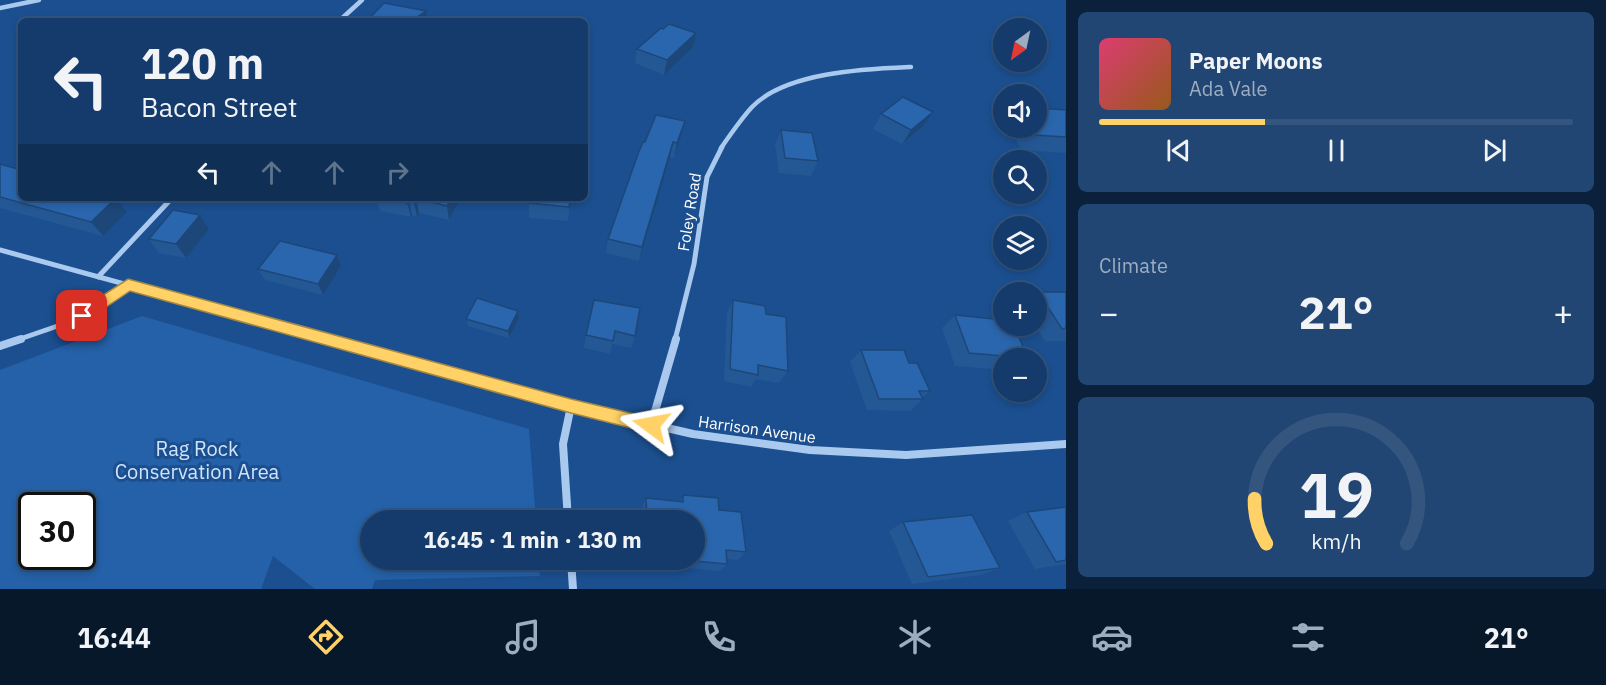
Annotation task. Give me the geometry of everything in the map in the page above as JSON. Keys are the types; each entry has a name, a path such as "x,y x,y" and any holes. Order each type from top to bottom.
{"street":[{"path":"0,8 39,0"},
{"path":"342,18 362,0"},
{"name":"Foley Road","path":"651,425 686,303 707,177 722,147 753,106 786,85 843,71 911,67"},
{"path":"98,277 169,201"},
{"name":"Harrison Avenue","path":"0,250 571,406 651,425 754,443 858,454 938,455 1066,444"},
{"path":"0,346 75,320 128,285"},
{"path":"567,510 563,444 571,406"},
{"path":"572,570 573,589"}],"green space":[{"name":"Rag Rock Conservation Area","path":"142,316 529,429 535,510 360,510 360,570 539,570 540,576 375,580 372,589 315,589 273,556 261,589 0,589 0,370"}],"building":[{"path":"384,3 426,11 416,18 370,18"},
{"path":"669,24 696,33 667,60 637,49 661,28"},
{"path":"903,97 933,112 911,130 881,114"},
{"path":"1047,109 1066,110 1066,137 1047,136"},
{"path":"656,115 685,121 677,143 673,142 642,247 608,239 638,154"},
{"path":"781,130 812,133 818,161 785,158"},
{"path":"0,164 18,169 18,201 113,201 91,222 0,197"},
{"path":"428,201 450,201 447,206"},
{"path":"529,201 570,201 569,207 529,203"},
{"path":"173,210 200,215 176,244 149,239"},
{"path":"280,241 337,255 318,284 258,269"},
{"path":"1047,292 1066,292 1066,328 1062,329 1047,306"},
{"path":"477,298 518,311 508,331 466,319"},
{"path":"594,300 640,308 635,336 615,331 613,341 586,335"},
{"path":"733,300 765,306 766,314 786,317 788,371 758,365 758,375 730,369"},
{"path":"955,315 993,319 993,336 1018,336 1024,348 993,348 993,355 969,353"},
{"path":"861,350 904,350 909,363 917,363 930,391 919,391 923,399 879,399"},
{"path":"683,495 718,498 719,510 741,512 746,552 726,550 727,564 705,562 705,510 647,510 646,498 683,502"},
{"path":"1066,507 1066,560 1056,562 1027,512"},
{"path":"972,515 1000,568 928,577 903,522"}],"route":[{"path":"82,316 128,285 571,406 651,425"}]}
